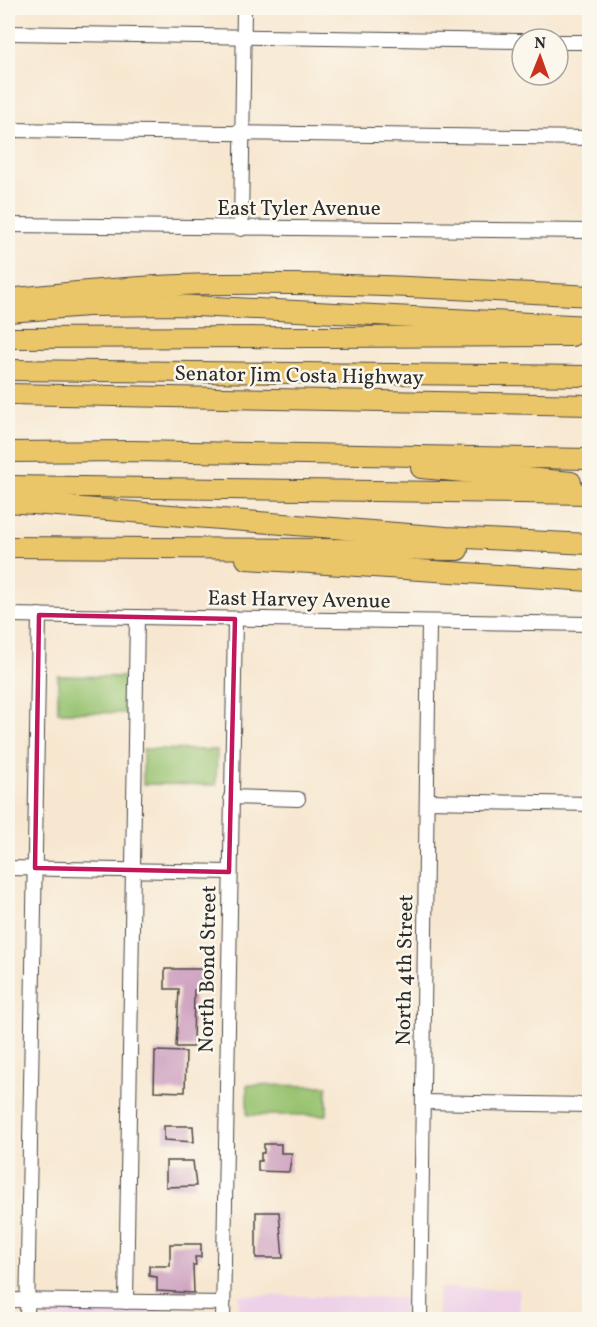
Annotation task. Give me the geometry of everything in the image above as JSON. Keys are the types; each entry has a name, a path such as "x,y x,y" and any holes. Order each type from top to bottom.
{"highway":[{"path":"8,299 116,289 226,284 361,284 590,296"},
{"path":"8,312 88,306 176,305 590,326"},
{"path":"8,338 590,336"},
{"path":"8,370 590,376"},
{"name":"Senator Jim Costa Highway","path":"8,394 590,405"},
{"path":"8,452 272,453 590,459"},
{"path":"272,453 590,484"},
{"path":"8,486 590,494"},
{"path":"8,502 436,536 590,543"},
{"path":"8,547 154,546 590,551"},
{"path":"64,548 590,581"}],"street":[{"path":"241,229 244,8"},
{"path":"8,33 510,41"},
{"path":"570,42 590,42"},
{"path":"8,130 590,138"},
{"name":"East Tyler Avenue","path":"8,225 590,231"},
{"name":"East Harvey Avenue","path":"8,615 590,624"},
{"path":"27,1320 39,615"},
{"path":"126,1302 137,617"},
{"name":"North Bond Street","path":"223,1320 235,619"},
{"name":"North 4th Street","path":"420,1320 429,621"},
{"path":"231,797 298,799"},
{"path":"427,801 590,804"},
{"path":"8,868 229,872"},
{"path":"423,1102 590,1105"},
{"path":"8,1300 223,1303"}],"highlighted area":[{"path":"39,615 235,619 229,872 35,868"}],"shaded area":[{"path":"439,1288 519,1289 519,1319 437,1319"},
{"path":"239,1295 405,1298 405,1319 238,1319"},
{"path":"48,1309 208,1311 208,1319 48,1319"}],"green space":[{"path":"58,676 132,677 132,713 58,712"},
{"path":"143,749 217,750 216,785 143,784"},
{"path":"247,1085 327,1086 327,1115 247,1115"}],"building":[{"path":"165,969 209,969 209,990 194,990 193,1047 176,1047 179,989 165,989"},
{"path":"155,1051 186,1052 185,1092 154,1091"},
{"path":"164,1126 193,1126 194,1142 164,1140"},
{"path":"264,1144 281,1144 281,1153 292,1153 289,1172 258,1171 258,1161 261,1161 261,1153 264,1153"},
{"path":"166,1161 193,1161 196,1186 166,1187"},
{"path":"256,1212 279,1212 283,1258 256,1258"},
{"path":"170,1244 201,1244 201,1257 195,1257 196,1265 193,1265 194,1293 157,1291 157,1277 149,1276 149,1266 170,1266"}]}
